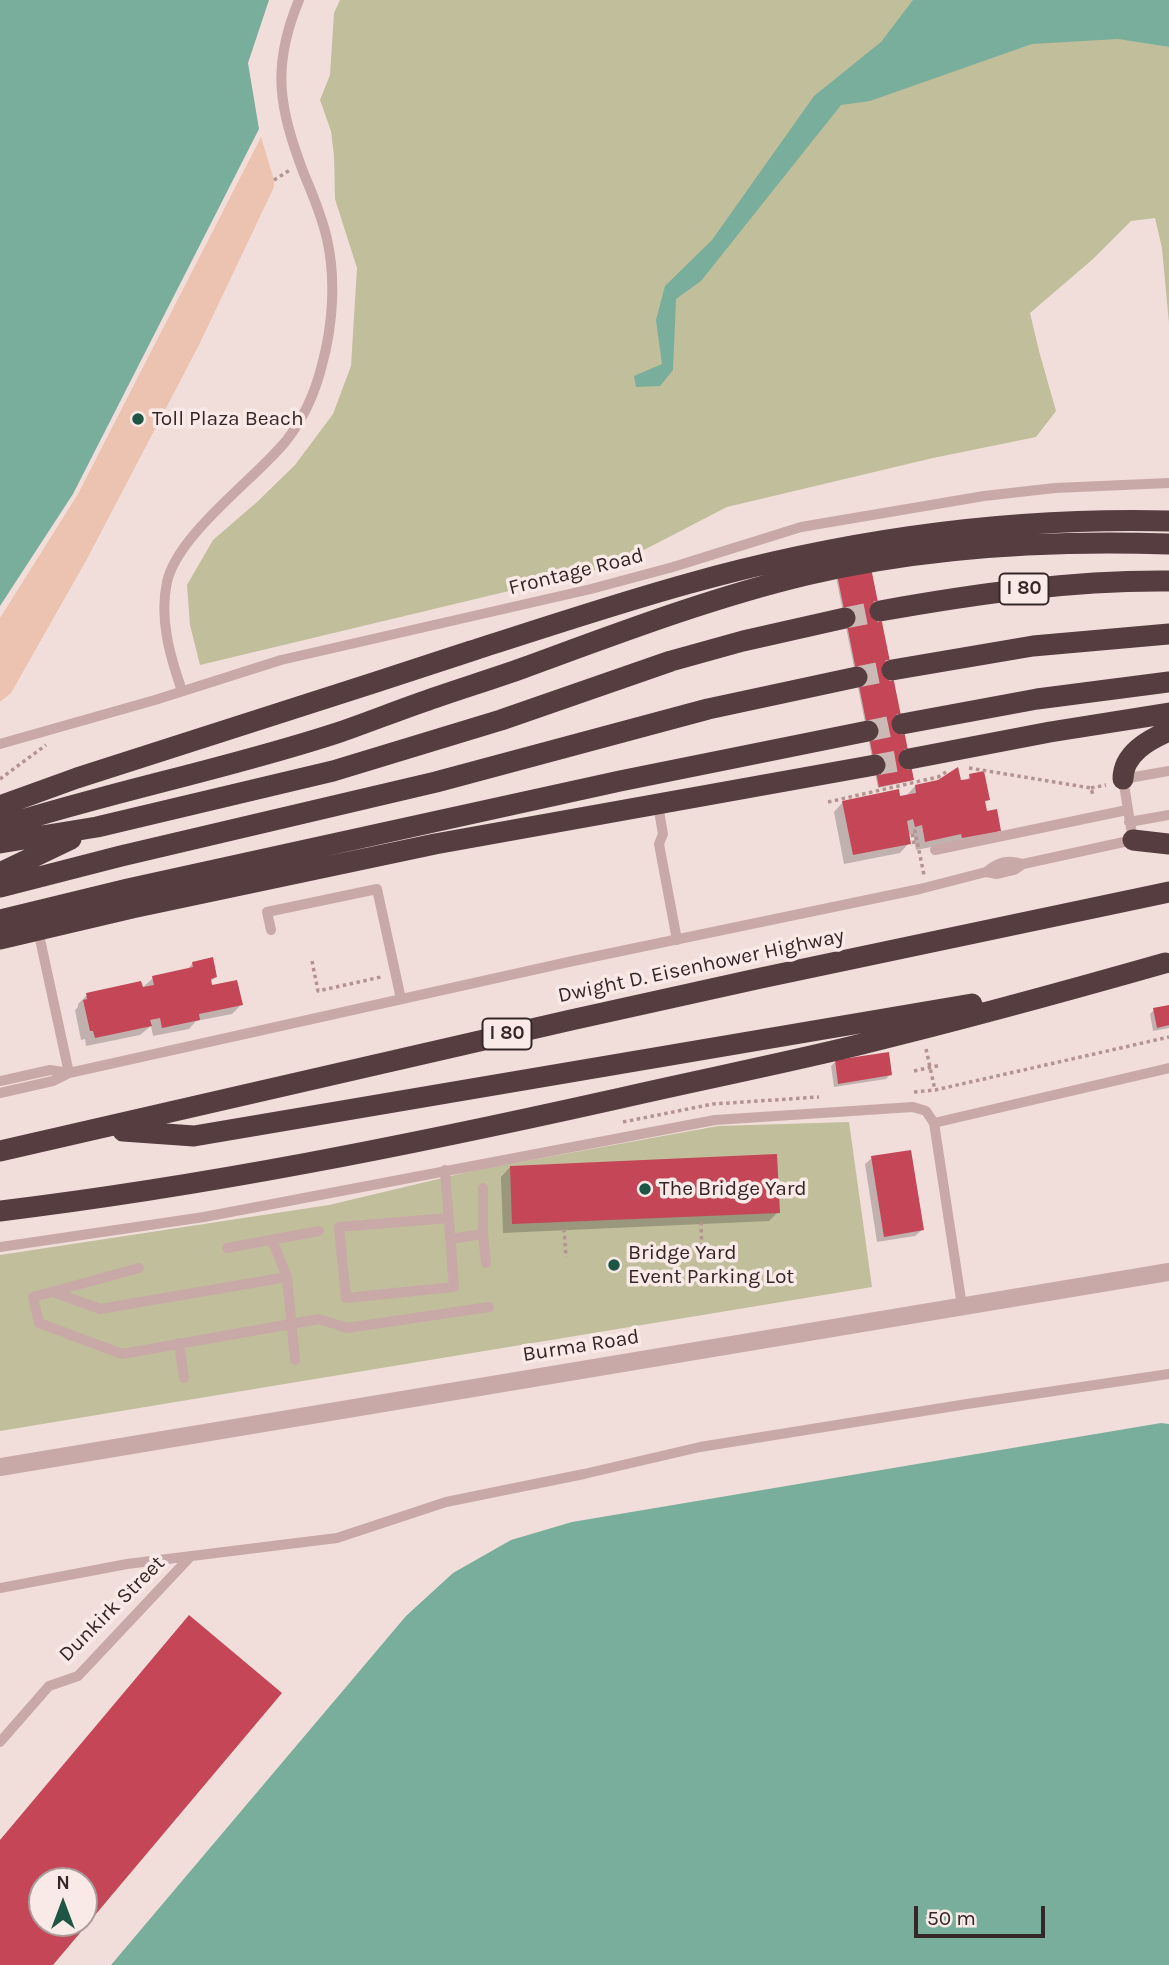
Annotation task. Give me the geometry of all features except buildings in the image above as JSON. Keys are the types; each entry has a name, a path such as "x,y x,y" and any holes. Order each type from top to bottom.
{"highway":[{"path":"0,806 77,778 616,604 726,573 848,547 964,529 1077,521 1169,521"},
{"path":"0,827 80,802 316,740 659,619 806,575 877,561 981,548 1073,543 1169,544"},
{"name":"I 80","path":"880,611 1011,591 1079,584 1169,581"},
{"path":"0,843 115,823 333,772 501,720 683,657 845,618"},
{"path":"892,670 1032,646 1169,634"},
{"path":"0,887 485,770 708,709 857,677"},
{"path":"902,724 1037,699 1169,682"},
{"path":"909,759 1169,713"},
{"path":"0,920 620,781 868,731"},
{"path":"1123,779 1125,765 1134,752 1169,731"},
{"path":"0,939 410,849 875,765"},
{"path":"0,873 73,838 115,823"},
{"path":"1131,831 1169,844"},
{"name":"Dwight D. Eisenhower Highway","path":"0,1151 544,1026 1169,892"},
{"path":"100,1129 194,1136 1000,999 1167,963"},
{"path":"0,1211 245,1175 432,1140 856,1046 1167,963"}],"street":[{"name":"Burma Road","path":"0,1466 1169,1272"}],"lane":[{"path":"182,691 165,623 166,590 171,571 199,530 292,433 316,388 327,344 332,285 329,246 321,216 292,139 280,88 284,47 299,0"},
{"name":"Frontage Road","path":"0,744 146,703 304,654 591,589 673,567 801,527 984,496 1055,488 1169,484"},
{"path":"1131,831 1123,779 1169,771"},
{"path":"658,805 663,834 659,844 677,940"},
{"path":"935,850 1127,810"},
{"path":"0,1093 53,1081 69,1073 401,999 920,889 986,872 998,874 1131,831 1169,815"},
{"path":"271,930 267,912 377,889 401,999"},
{"path":"38,930 69,1073"},
{"path":"934,1124 1169,1068"},
{"path":"0,1081 50,1070 69,1073"},
{"path":"0,1247 204,1217 715,1120 913,1107 926,1111 934,1124 962,1306"},
{"path":"445,1170 449,1218 454,1287 346,1298 339,1227 449,1218"},
{"path":"483,1188 486,1263"},
{"path":"227,1248 319,1231"},
{"path":"450,1239 483,1234"},
{"path":"272,1240 287,1277 295,1360"},
{"path":"139,1269 33,1297 39,1323 122,1354 319,1319 347,1328 489,1307"},
{"path":"53,1292 100,1309 287,1277"},
{"path":"179,1343 184,1378"},
{"path":"0,1588 127,1564 337,1538 446,1502 700,1447 1169,1374"},
{"name":"Dunkirk Street","path":"0,1742 49,1686 78,1676 190,1557"}],"path":[{"path":"0,779 48,744 60,727"},
{"path":"957,766 1091,788 1093,795"},
{"path":"828,803 938,777 948,771"},
{"path":"863,787 865,794"},
{"path":"914,844 912,832 915,831 924,874"},
{"path":"312,961 318,991 381,977"},
{"path":"926,1049 935,1090"},
{"path":"914,1070 941,1065"},
{"path":"701,1222 702,1250"},
{"path":"564,1229 566,1257"}],"shaded area":[{"path":"0,0 269,0 248,63 259,129 73,494 0,606"},
{"path":"340,0 1169,0 1014,21 1169,47 1169,323 1162,248 1155,218 1131,221 1093,259 1030,313 1056,411 1036,437 933,458 727,507 638,553 630,562 200,665 190,625 187,585 213,540 295,465 333,414 351,366 357,268 335,199 331,131 320,100 330,75 334,13"},
{"path":"913,0 1169,0 1169,47 1118,39 1032,44 870,101 841,105 701,281 676,299 673,370 660,386 636,387 634,376 662,364 656,320 665,286 712,240 814,96 881,42"},
{"path":"849,1122 872,1287 0,1431 0,1255 329,1205 476,1170 718,1126"},
{"path":"1161,1423 1169,1424 1169,1965 111,1965 406,1616 453,1573 511,1540 572,1522"}],"sand":[{"name":"Toll Plaza Beach","path":"261,137 274,187 200,343 87,559 11,693 0,702 0,618 78,494"}],"tunnel":[{"path":"845,618 880,611"},
{"path":"857,677 892,670"},
{"path":"868,731 902,724"},
{"path":"875,765 909,759"}],"place":[{"name":"Toll Plaza Beach","path":"138,419"},
{"name":"The Bridge Yard","path":"645,1189"},
{"name":"Bridge Yard Event Parking Lot","path":"614,1265"}]}
